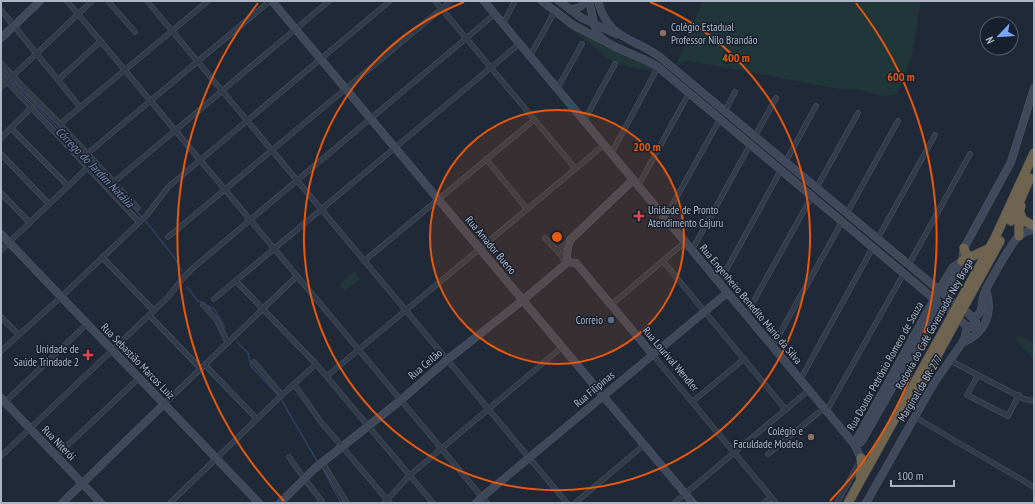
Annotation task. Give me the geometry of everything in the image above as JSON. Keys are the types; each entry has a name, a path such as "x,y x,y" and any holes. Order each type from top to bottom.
{"highway":[{"name":"Rodovia do Café Governador Ney Braga","path":"848,503 990,248 1034,153"},
{"name":"Rodovia do Café Governador Ney Braga","path":"855,503 986,268 1034,169"},
{"path":"1019,236 1019,212 1025,189"},
{"path":"1019,212 1024,220 1034,226"},
{"path":"964,248 966,259 990,248"},
{"path":"856,489 862,467 861,458"}],"street":[{"path":"1,38 40,1"},
{"path":"67,1 487,503"},
{"path":"1,87 92,1"},
{"path":"108,1 135,32"},
{"path":"147,1 567,503"},
{"path":"60,124 208,1"},
{"path":"88,153 271,1"},
{"name":"Rua Amador Bueno","path":"271,1 693,503"},
{"path":"114,182 329,1"},
{"path":"1,351 18,334 61,297 139,222 153,208 164,190 390,1"},
{"path":"435,1 575,168"},
{"path":"168,238 451,1"},
{"name":"Rua Engenheiro Benedito Mário da Silva","path":"484,1 854,444 861,458"},
{"path":"503,24 515,1"},
{"path":"542,1 573,25 658,67 946,309"},
{"path":"559,1 570,10 595,25 655,53 950,298 949,289 966,259"},
{"path":"570,10 580,7 585,1"},
{"path":"589,1 599,35 606,42"},
{"path":"598,1 606,22 623,38"},
{"path":"1,10 80,107"},
{"path":"530,56 555,11"},
{"path":"1,456 154,311 171,294 184,277 370,118 495,14"},
{"path":"58,80 101,41"},
{"path":"214,299 519,44"},
{"path":"557,89 582,44"},
{"path":"1,63 24,89 88,153 138,208"},
{"path":"584,121 615,64"},
{"path":"611,154 658,67"},
{"path":"1,75 139,222"},
{"path":"964,248 1008,169 1034,88"},
{"path":"725,111 736,92"},
{"path":"557,251 635,183 689,94"},
{"path":"700,102 704,101 706,95"},
{"path":"755,136 776,98"},
{"path":"710,111 708,106 714,102"},
{"path":"788,164 816,106"},
{"path":"1,138 32,107"},
{"path":"817,187 858,113"},
{"path":"665,218 720,119"},
{"path":"364,261 534,120"},
{"path":"847,213 898,121"},
{"path":"11,128 68,186"},
{"path":"878,238 935,135"},
{"path":"327,376 604,145"},
{"path":"692,250 750,145"},
{"path":"1,154 49,204"},
{"path":"909,264 970,154"},
{"path":"486,160 527,209"},
{"path":"783,173 788,176 792,174 794,170 788,164"},
{"path":"1,250 88,168"},
{"path":"719,283 783,173"},
{"path":"798,185 796,183 796,178 798,176 804,176"},
{"path":"1,192 30,222"},
{"path":"746,315 812,196"},
{"path":"772,347 842,222"},
{"path":"971,316 977,316 982,310 983,295 996,270 1019,236 1034,229"},
{"name":"Rua Sebastião Marcos Luiz","path":"1,234 259,503"},
{"path":"566,263 568,243 573,237"},
{"name":"Rua Lourival Wendler","path":"545,238 562,255 566,263 572,261 576,263 776,503"},
{"path":"611,305 685,242"},
{"path":"800,380 873,247"},
{"path":"883,256 888,256 890,254 890,249"},
{"path":"102,257 154,311"},
{"path":"895,266 893,261 895,258 901,258"},
{"name":"Rua Doutor Petrônio Romero de Souza","path":"854,444 937,301 940,290 953,267 966,259"},
{"path":"663,261 786,410"},
{"name":"Rua Ceilão","path":"280,503 322,462 401,400 447,360 523,300 566,263"},
{"path":"768,454 825,410 904,273"},
{"path":"62,503 297,276"},
{"path":"236,281 327,376 434,503"},
{"path":"962,343 978,326 986,307 986,290"},
{"name":"Marginal da BR-277","path":"866,503 934,383 962,343 976,335 986,322 989,306 986,290"},
{"name":"Rua Filipinas","path":"476,503 727,293"},
{"path":"203,305 216,319 228,343"},
{"path":"149,315 257,419"},
{"path":"965,324 972,324 971,316"},
{"path":"971,316 978,326"},
{"path":"1,317 18,334"},
{"path":"3,400 87,324"},
{"path":"965,324 978,326"},
{"path":"962,343 965,337 965,324"},
{"path":"294,384 315,414 387,502 410,475 562,347"},
{"path":"692,402 744,359"},
{"path":"950,360 1024,399 1034,401"},
{"path":"254,362 282,395"},
{"path":"170,503 316,364"},
{"path":"978,375 967,395 1008,416 1018,395"},
{"path":"56,456 139,378"},
{"path":"674,503 808,390"},
{"name":"Rua Niterói","path":"3,400 102,503"},
{"path":"915,417 1034,487"},
{"path":"575,503 644,445"},
{"path":"289,457 323,503"},
{"path":"836,503 861,458"},
{"path":"322,462 347,503"},
{"path":"764,503 771,497"}],"green space":[{"path":"703,1 921,1 911,60 897,94 884,96 855,89 840,89 689,61 676,65"},
{"path":"572,27 651,66 652,71 615,64 571,29"},
{"path":"354,271 360,279 345,291 339,284"},
{"path":"1018,335 1034,343 1034,359 1015,340"}],"waterway":[{"name":"Córrego do Jardim Natália","path":"1,69 142,217"},
{"name":"Córrego do Jardim Natália","path":"145,220 174,257 182,271"},
{"name":"Córrego do Jardim Natália","path":"187,287 197,300 215,310 225,328"},
{"name":"Córrego do Jardim Natália","path":"237,342 248,353 251,366 277,394"},
{"name":"Córrego do Jardim Natália","path":"282,401 317,461"},
{"name":"Córrego do Jardim Natália","path":"323,469 341,503"}],"place":[{"name":"Colégio Estadual Professor Nilo Brandão","path":"663,33"},
{"name":"Unidade de Pronto Atendimento Cajuru","path":"639,216"},
{"name":"Correio","path":"611,320"},
{"name":"Unidade de Saúde Trindade 2","path":"88,355"},
{"name":"Colégio e Faculdade Modelo","path":"811,437"}]}
